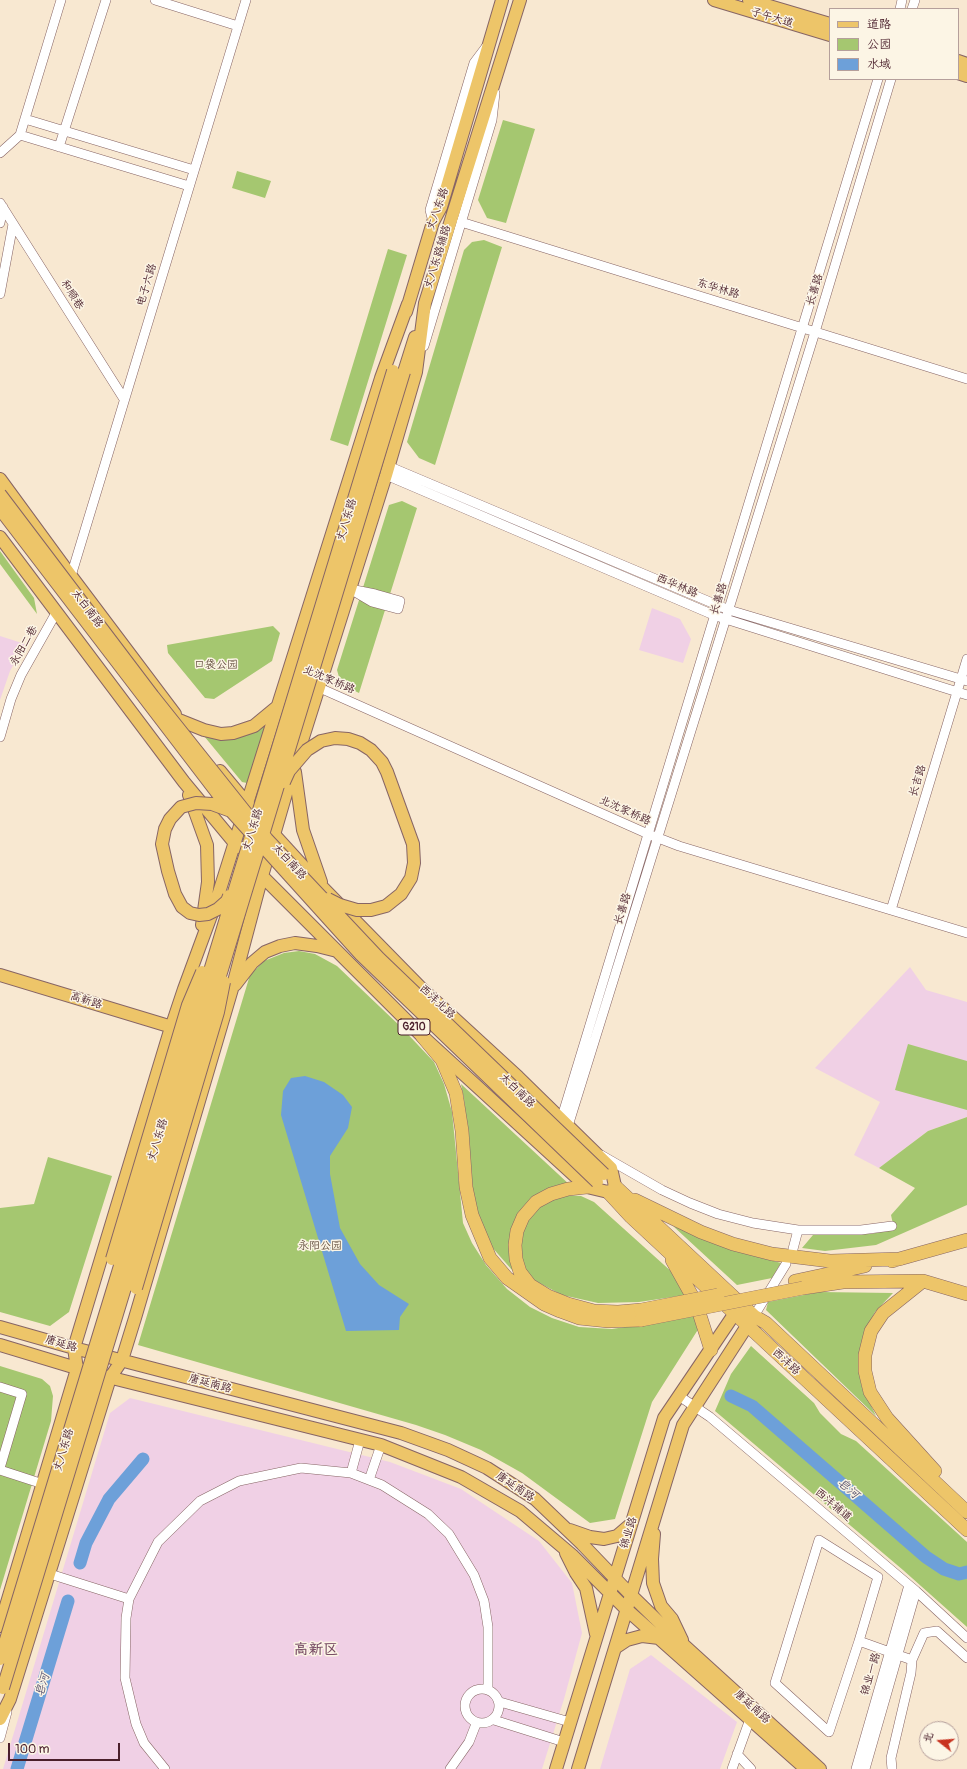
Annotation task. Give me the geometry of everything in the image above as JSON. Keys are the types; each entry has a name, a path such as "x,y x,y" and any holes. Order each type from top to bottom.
{"highway":[{"path":"422,1036 442,1060 456,1094 462,1131 466,1187 470,1208 490,1258 512,1282 544,1304 560,1311 580,1318 608,1321 799,1284 900,1259 967,1240"},
{"path":"596,1181 551,1194 536,1202 523,1217 517,1230 515,1245 516,1259 520,1272 530,1285 548,1296 568,1304 594,1311 641,1315"},
{"path":"616,1191 701,1232 733,1244 772,1254 830,1261 900,1259"},
{"name":"西沣路","path":"616,1191 631,1217 735,1313 750,1321 766,1323 967,1512"},
{"name":"西沣路","path":"616,1191 967,1530"},
{"path":"666,1249 696,1303 711,1350"},
{"path":"799,1284 923,1280 967,1294"},
{"path":"923,1280 883,1313 871,1331 865,1355 865,1371 870,1392 887,1418 967,1507"}],"main road":[{"name":"丈八东路","path":"4,1694 50,1574 110,1378 122,1360 232,990 262,876 294,766 387,470 404,372 408,304 433,222 441,207 502,0"},
{"name":"丈八东路","path":"0,1659 234,907 272,804 425,303 520,0"},
{"name":"子午大道","path":"714,0 829,35"},
{"name":"子午大道","path":"749,0 829,24"},
{"path":"74,1348 171,1030 198,949 216,902 381,378 408,304"},
{"name":"丈八东路","path":"0,1719 4,1694 234,907 237,881 404,372"},
{"name":"太白南路","path":"0,479 179,720 247,804"},
{"name":"太白南路","path":"0,494 153,696 267,839 321,891 379,958 596,1181"},
{"name":"太白南路","path":"0,509 231,811 362,955 596,1181"},
{"path":"0,536 56,613 184,782 234,843"},
{"path":"179,720 216,733 233,733 254,726 277,707"},
{"path":"272,804 289,771 307,750 320,741 335,738 348,739 360,743 371,750 382,762 387,772 413,844 414,863 411,878 401,894 386,906 371,910 357,910 340,905 321,891 303,830 294,766"},
{"path":"184,782 207,845 208,882 198,949"},
{"path":"231,811 212,804 196,803 181,807 170,819 165,829 162,844 175,894 182,907 190,913 199,915 208,914 218,909 227,901 237,881"},
{"name":"西沣北路","path":"247,804 321,891 611,1168 616,1191"},
{"name":"G210","path":"234,843 262,876 422,1036 596,1181 616,1191"},
{"path":"90,1297 112,1259 188,1005 234,907"},
{"path":"135,1318 136,1288 218,1012 234,907"},
{"path":"232,990 252,963 265,952 280,946 295,943 317,946 338,952"},
{"name":"高新路","path":"0,975 171,1030"},
{"name":"高新路","path":"0,983 171,1030"},
{"path":"596,1181 616,1191"},
{"name":"锦业路","path":"556,1769 664,1418 735,1313"},
{"name":"锦业路","path":"578,1769 630,1594 683,1425 750,1321"},
{"name":"唐延路","path":"0,1327 122,1360"},
{"name":"唐延路","path":"0,1345 110,1378"},
{"name":"丈八东路","path":"0,1626 76,1368 74,1348"},
{"name":"唐延南路","path":"122,1360 401,1433 448,1450 487,1468 535,1499 566,1528 630,1594 820,1769"},
{"name":"唐延南路","path":"110,1378 381,1445 461,1477 520,1511 562,1547 626,1609 806,1769"},
{"path":"656,1511 652,1559 653,1582 661,1606 672,1619 685,1646"},
{"path":"566,1528 590,1537 604,1539 618,1536 631,1524"},
{"path":"628,1536 647,1542"},
{"path":"562,1547 586,1588 592,1611 596,1637"},
{"path":"614,1648 627,1640 642,1636 659,1638"}],"street":[{"path":"0,153 20,135 61,0"},
{"path":"59,147 106,0"},
{"path":"155,0 238,26"},
{"name":"电子六路","path":"71,576 246,0"},
{"name":"丈八东路辅路","path":"433,222 430,210 474,63 490,41"},
{"name":"丈八东路辅路","path":"404,372 461,222 492,120 496,79"},
{"name":"长善路","path":"565,1123 648,834 716,616 878,80"},
{"name":"长善路","path":"565,1123 658,838 815,332 891,80"},
{"path":"25,118 194,170"},
{"path":"20,135 189,186"},
{"path":"0,223 1,205"},
{"name":"和顺巷","path":"1,205 124,399"},
{"path":"441,207 454,211"},
{"name":"东华林路","path":"461,222 967,379"},
{"path":"0,294 13,224"},
{"name":"西华林路","path":"387,470 719,604 729,610 964,680"},
{"name":"西华林路","path":"387,470 716,616 967,695"},
{"path":"350,589 400,601 398,609 372,602 350,589"},
{"name":"永阳二巷","path":"0,737 11,699 21,675 56,613"},
{"name":"长吉路","path":"891,910 957,692 964,680 967,659"},
{"name":"北沈家桥路","path":"288,675 319,687 658,838 967,933"},
{"path":"592,1150 662,1190 718,1214 753,1223 798,1230 861,1230 892,1226"},
{"path":"793,1249 798,1230"},
{"path":"750,1321 786,1264"},
{"path":"0,1387 22,1394 0,1469 43,1484"},
{"name":"西沣辅道","path":"679,1396 710,1417 912,1588 967,1638"},
{"path":"351,1474 360,1440"},
{"path":"369,1480 381,1445"},
{"path":"165,1769 144,1743 138,1730 124,1678 126,1618 129,1599 158,1542 200,1501 239,1481 301,1468 351,1474 369,1480 401,1495 428,1514 449,1534 474,1575 484,1601 488,1627 488,1689 500,1702 570,1722"},
{"path":"819,1540 878,1577 858,1641 830,1732 775,1683 819,1540"},
{"path":"50,1574 129,1599"},
{"name":"锦业一路","path":"865,1769 912,1588"},
{"path":"892,1769 891,1758 911,1673 912,1660 924,1633 938,1631 967,1658"},
{"path":"858,1641 912,1660"},
{"name":"锦业一路","path":"856,1769 894,1653"},
{"path":"488,1689 472,1691 467,1696 465,1704 466,1713 470,1720 476,1724 494,1720 499,1712 500,1702"},
{"path":"0,1738 4,1694"},
{"path":"732,1769 750,1718"},
{"path":"494,1720 564,1742"},
{"path":"450,1769 468,1742 476,1724"},
{"path":"737,1754 751,1769"}],"shaded area":[{"path":"652,608 680,619 691,639 683,663 639,650"},
{"path":"0,636 25,644 10,671 0,700"},
{"path":"910,967 926,990 967,1002 967,1117 928,1131 879,1168 854,1155 880,1102 815,1068"},
{"path":"130,1398 390,1462 461,1489 539,1541 572,1583 582,1633 564,1699 542,1769 3,1769 110,1413"},
{"path":"651,1655 737,1722 720,1769 600,1769 630,1669"}],"green space":[{"path":"503,120 535,129 506,223 487,218 478,200"},
{"path":"237,171 271,181 265,198 232,188"},
{"path":"484,240 502,247 435,465 419,458 407,442 464,250 472,242"},
{"path":"388,249 407,255 348,446 330,440"},
{"path":"402,501 417,508 359,693 341,684 337,670 389,505"},
{"path":"0,551 34,598 37,614 0,564"},
{"name":"口袋公园","path":"273,626 280,633 272,661 214,699 205,698 168,653 167,645"},
{"path":"267,723 247,783 242,782 204,736"},
{"name":"永阳公园","path":"299,951 315,954 337,966 401,1027 434,1062 444,1084 452,1112 463,1223 472,1243 486,1265 507,1289 530,1307 552,1318 579,1327 612,1329 695,1316 699,1328 652,1402 615,1519 590,1523 522,1473 481,1450 445,1435 416,1425 138,1345 250,975 264,961 284,953"},
{"path":"908,1044 967,1061 967,1110 895,1090"},
{"path":"461,1084 571,1186 524,1210 519,1278 491,1246 475,1213 464,1099"},
{"path":"967,1117 967,1205 876,1245 825,1251 802,1248 813,1235 871,1234 894,1229 891,1215 915,1188 879,1168 928,1131"},
{"path":"48,1157 112,1176 69,1312 50,1326 0,1312 0,1208 34,1204"},
{"path":"565,1195 581,1196 594,1202 673,1273 686,1295 639,1302 598,1303 562,1295 532,1279 521,1262 520,1244 524,1224 535,1209 549,1199"},
{"path":"673,1226 734,1250 781,1263 772,1278 737,1285"},
{"path":"819,1292 893,1293 875,1312 865,1331 858,1359 862,1387 876,1416 766,1310 768,1302"},
{"path":"751,1346 814,1403 820,1413 841,1434 856,1441 967,1542 967,1627 903,1570 715,1411 731,1374"},
{"path":"0,1366 42,1379 50,1386 53,1396 51,1421 0,1590"}],"water":[{"path":"305,1076 324,1082 343,1095 352,1107 348,1128 330,1156 330,1174 340,1228 360,1264 379,1285 409,1304 400,1317 399,1330 346,1331 281,1115 283,1091 291,1078"}],"waterway":[{"name":"皂河","path":"731,1396 752,1406 926,1557 944,1569 959,1574 967,1572"},
{"name":"皂河","path":"80,1563 86,1543 109,1499 143,1459"},
{"name":"皂河","path":"17,1769 68,1601"}],"district":[{"name":"高新区","path":"316,1650"}]}
